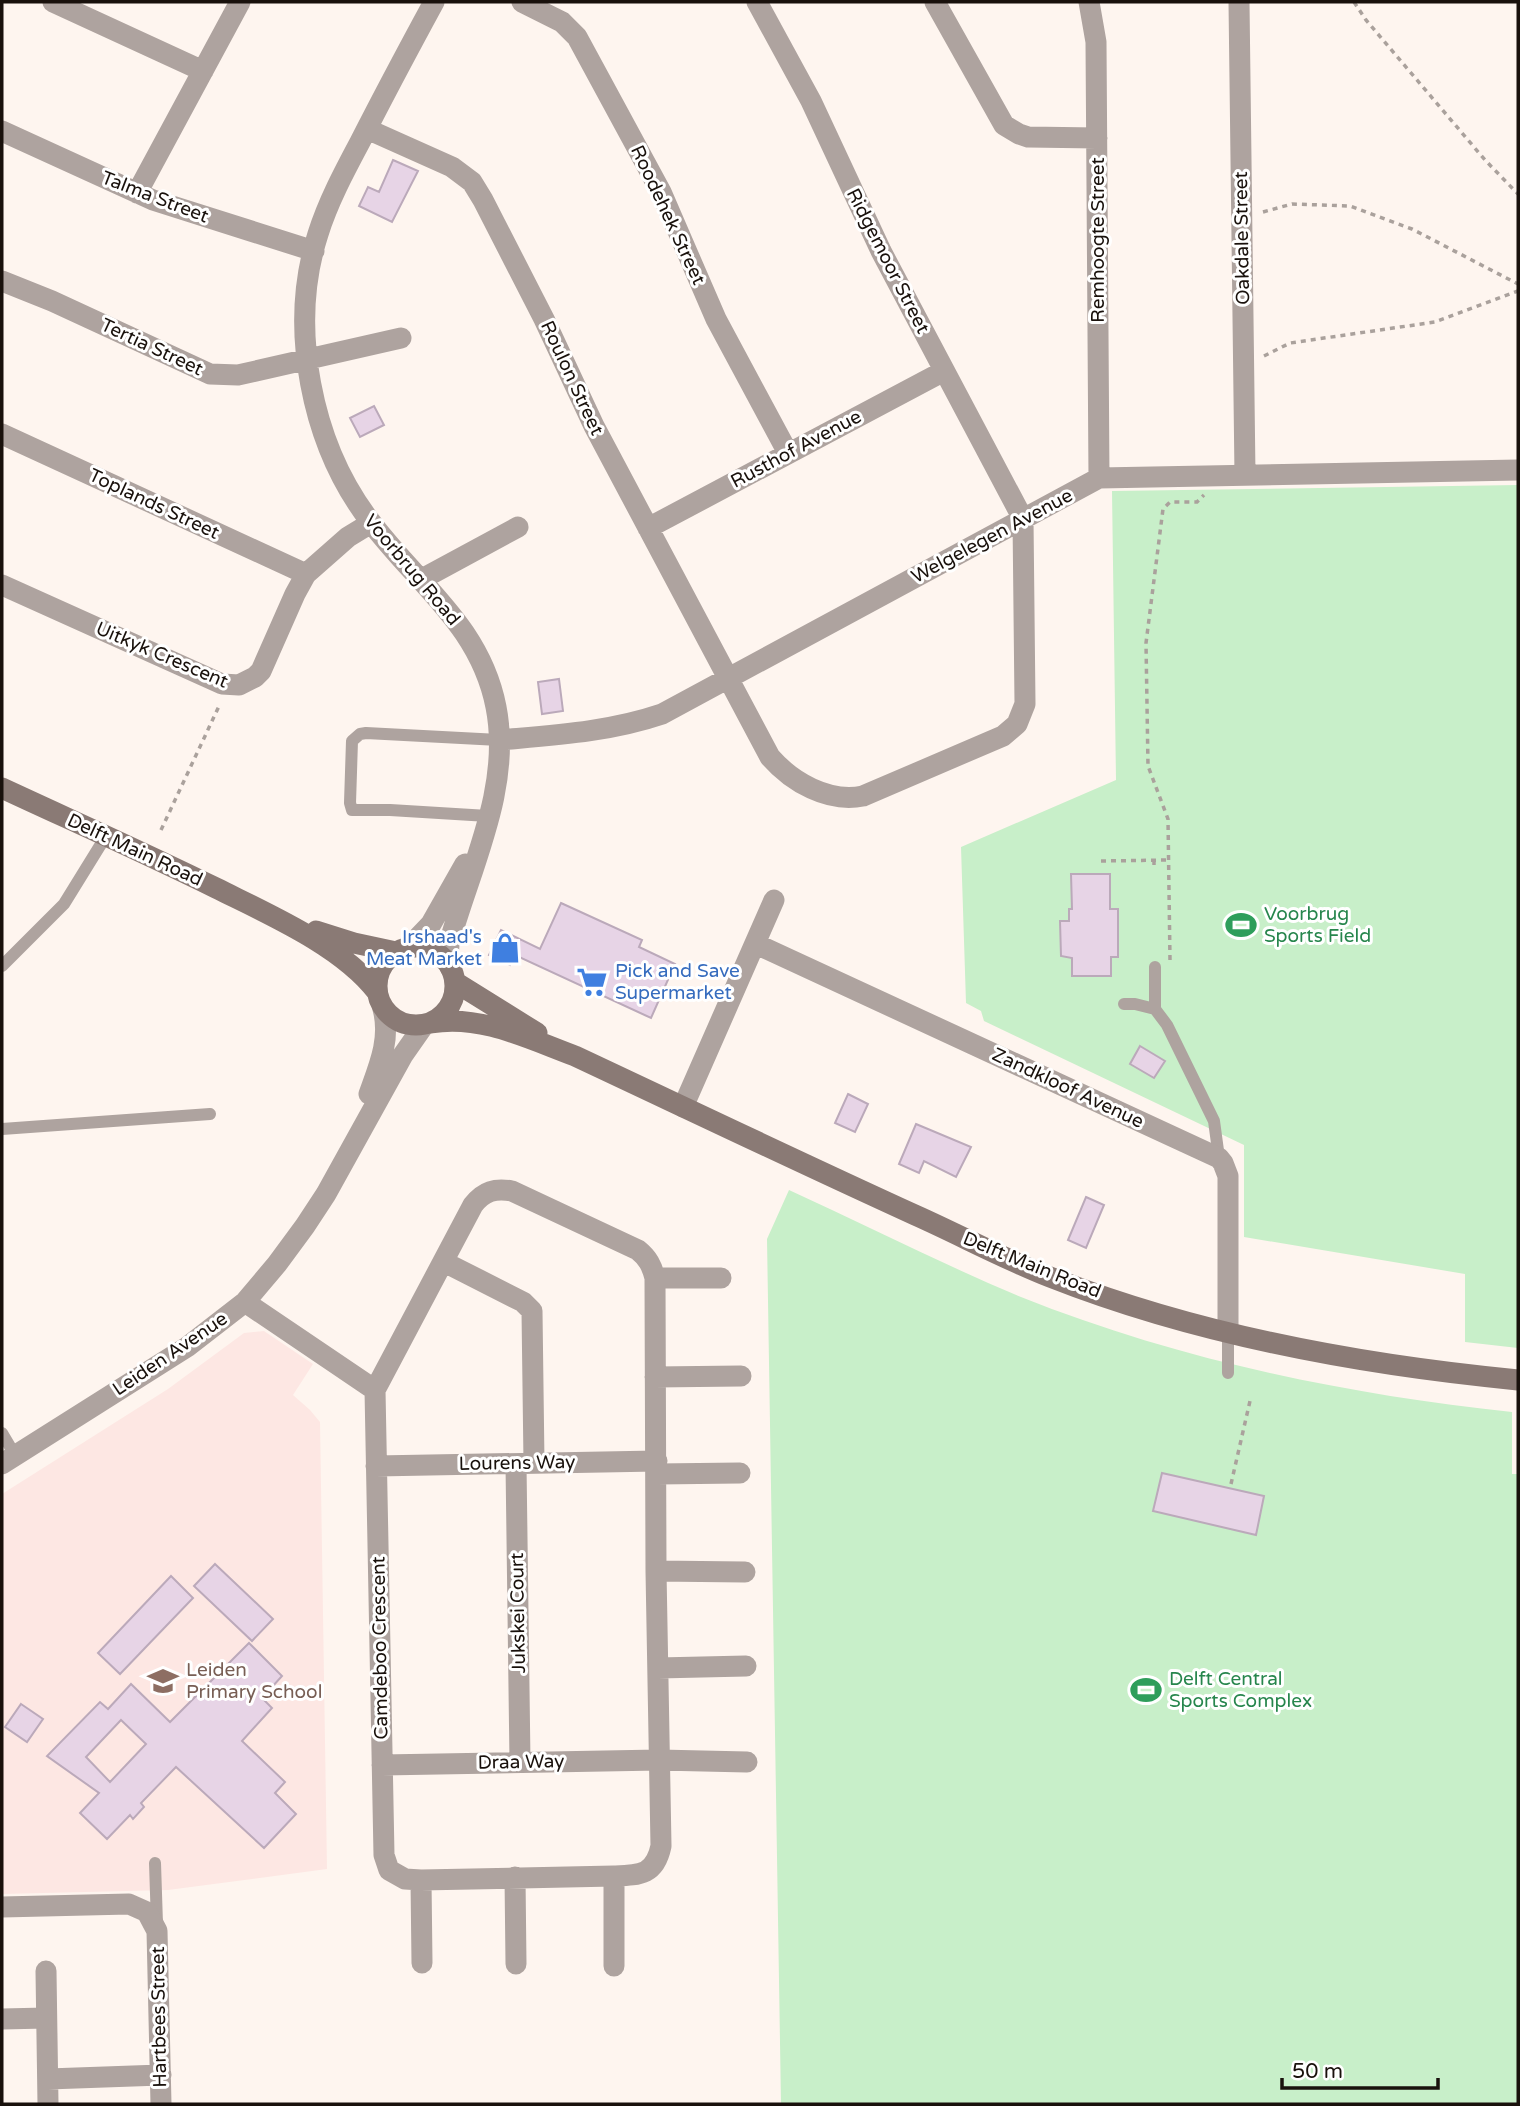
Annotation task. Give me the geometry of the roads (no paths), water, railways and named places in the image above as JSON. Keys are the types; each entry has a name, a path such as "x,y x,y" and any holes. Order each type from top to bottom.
{"street":[{"path":"53,2 203,71"},
{"path":"137,193 240,2"},
{"name":"Voorbrug Road","path":"435,2 336,189 317,235 307,303 308,359 313,394 329,445 343,477 371,523 456,620 479,656 496,707 499,740 497,777 486,824 449,944 448,959 453,976"},
{"name":"Roodehek Street","path":"522,2 562,22 578,37 661,192 716,319 788,453"},
{"name":"Ridgemoor Street","path":"757,2 811,101 881,251 1023,519"},
{"path":"935,2 1004,125 1028,137 1097,138"},
{"name":"Remhoogte Street","path":"1089,2 1095,29 1099,478"},
{"name":"Oakdale Street","path":"1239,2 1245,474"},
{"name":"Roulon Street","path":"367,129 452,167 472,182 544,319 594,426 729,679 744,713 770,757 793,778 839,798 863,796 1003,737 1017,724 1026,705 1023,519"},
{"name":"Talma Street","path":"2,131 137,193 314,251"},
{"name":"Tertia Street","path":"2,281 52,301 210,374 238,375 401,338"},
{"name":"Rusthof Avenue","path":"648,528 944,371"},
{"name":"Toplands Street","path":"2,434 306,574"},
{"name":"Welgelegen Avenue","path":"499,740 594,731 631,725 662,714 1099,478 1518,470"},
{"name":"Uitkyk Crescent","path":"2,585 222,684 239,685 248,682 261,671 306,574 348,537 371,523"},
{"path":"422,579 518,527"},
{"name":"Delft Main Road","path":"2,788 268,913 335,938 374,949 403,950"},
{"name":"Voorbrug Road","path":"403,950 431,924 486,824"},
{"path":"683,1107 757,944 774,900"},
{"name":"Delft Main Road","path":"268,913 365,975 380,1000"},
{"name":"Zandkloof Avenue","path":"757,944 1219,1158"},
{"path":"422,947 434,952 444,959 453,976 452,1002 439,1018 427,1024 401,1023 380,1000 377,982 383,965 403,950 422,947"},
{"name":"Delft Main Road","path":"453,976 575,1056"},
{"name":"Leiden Avenue","path":"352,1143 384,1050 387,1028 380,1000"},
{"name":"Delft Main Road","path":"427,1024 449,1019 469,1021 575,1056 1049,1276 1138,1307 1228,1333 1354,1357 1518,1380"},
{"name":"Leiden Avenue","path":"8,1459 187,1347 245,1302 305,1226 326,1194 410,1043 427,1024"},
{"path":"1219,1158 1228,1176 1228,1333"},
{"name":"Camdeboo Crescent","path":"502,1189 512,1191 638,1250 652,1267 655,1279 661,1846 658,1860 644,1873 614,1876 405,1879 389,1870 384,1855 375,1390 473,1205 485,1193 502,1189"},
{"name":"Jukskei Court","path":"444,1262 523,1302 532,1311 525,1464 520,1762"},
{"path":"655,1279 721,1278"},
{"path":"245,1302 375,1390"},
{"path":"655,1377 741,1376"},
{"name":"Lourens Way","path":"376,1466 525,1464 657,1467"},
{"path":"657,1467 740,1473"},
{"path":"656,1571 745,1572"},
{"path":"658,1668 746,1666"},
{"path":"659,1760 747,1762"},
{"name":"Draa Way","path":"382,1765 659,1760"},
{"path":"614,1876 614,1966"},
{"path":"515,1877 516,1964"},
{"path":"421,1880 422,1963"},
{"name":"Hartbees Street","path":"2,1907 129,1904 147,1912 157,1931 161,2104"},
{"path":"46,1971 48,2104"},
{"path":"2,2019 46,2018"},
{"path":"48,2079 160,2075"}],"lane":[{"path":"486,824 390,810 352,810 352,741 360,734 366,733 499,740"},
{"path":"2,966 64,904 106,836"},
{"path":"1155,970 1155,1009 1167,1025 1214,1121 1219,1158"},
{"path":"1124,1004 1155,1009"},
{"path":"2,1129 210,1114"},
{"path":"1228,1333 1228,1373"},
{"path":"2,1433 8,1459"},
{"path":"155,1863 157,1931"}],"place":[{"name":"Voorbrug Sports Field","path":"1241,925"},
{"name":"Irshaad's Meat Market","path":"505,948"},
{"name":"Pick and Save Supermarket","path":"592,982"},
{"name":"Leiden Primary School","path":"163,1681"},
{"name":"Delft Central Sports Complex","path":"1146,1690"}]}
